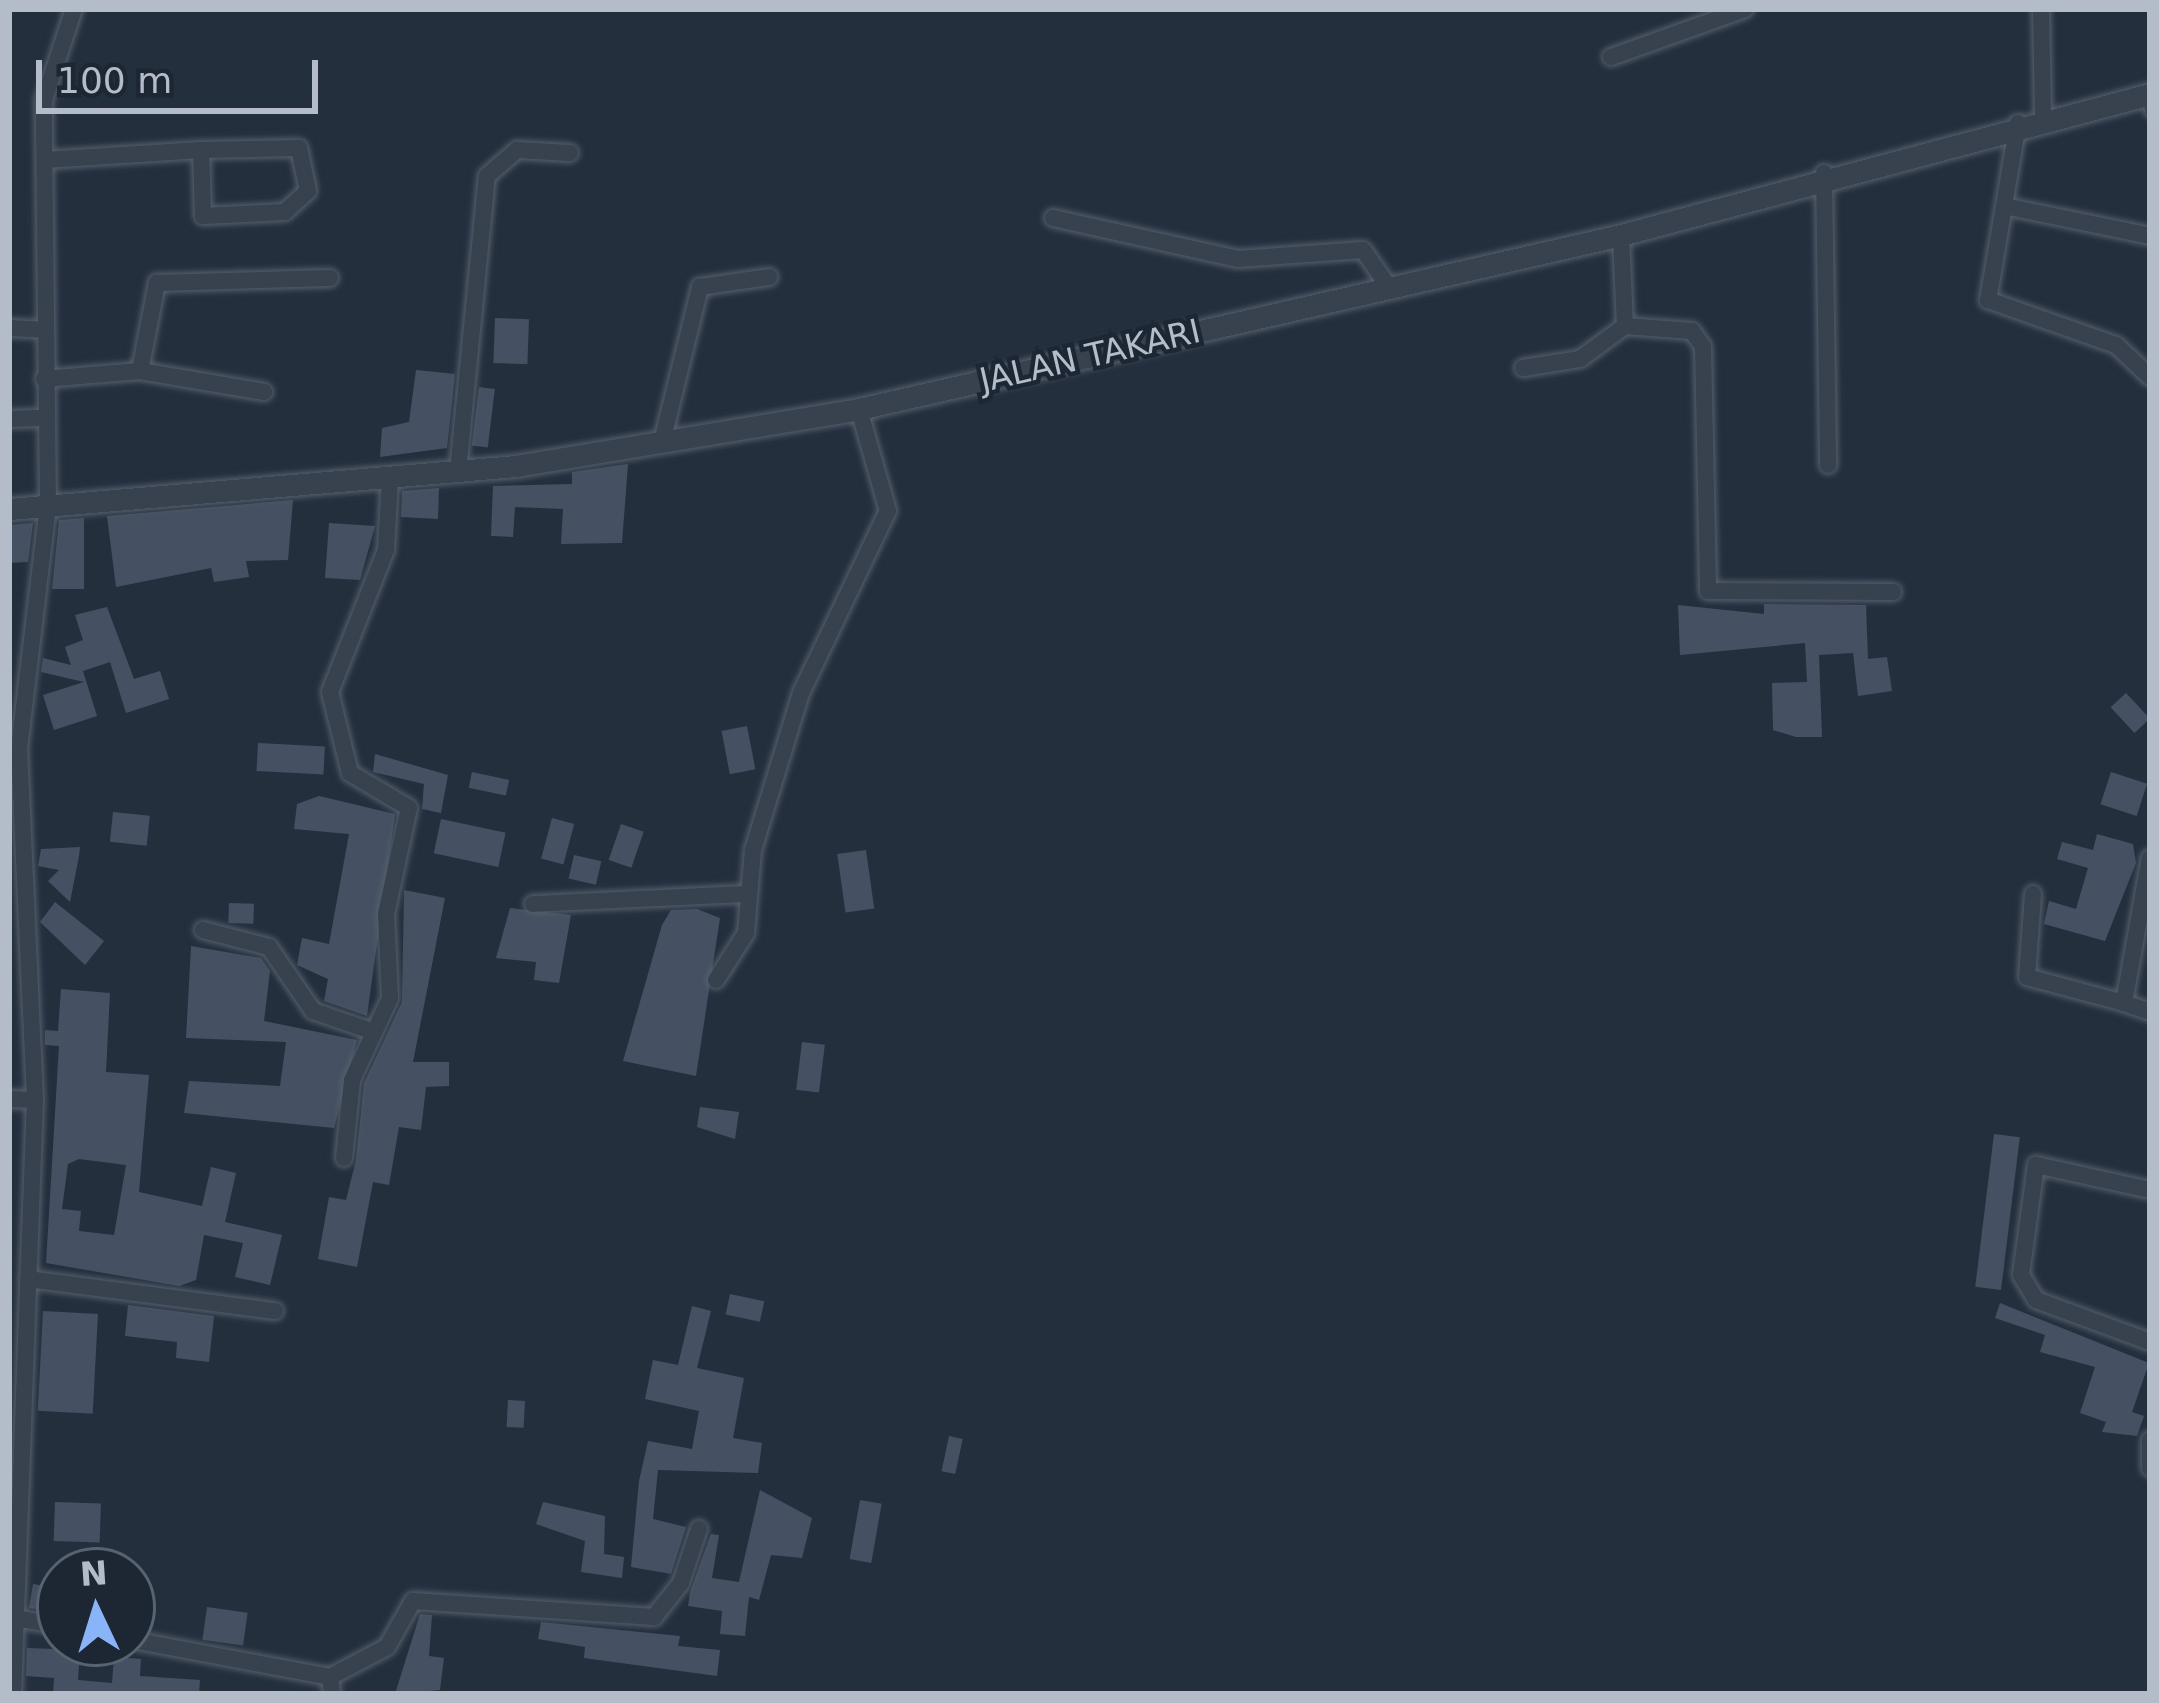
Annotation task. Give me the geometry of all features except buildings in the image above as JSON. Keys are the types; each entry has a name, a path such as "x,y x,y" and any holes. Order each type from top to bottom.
{"street":[{"path":"13,1694 34,1100 19,748 48,506 44,379 47,74 74,9"},
{"path":"1611,57 1745,9"},
{"path":"2041,9 2043,114"},
{"name":"JALAN TAKARI","path":"9,509 458,471 859,409 1621,235 1824,172 2043,114 2149,100"},
{"path":"2018,122 2009,206 1988,300 2116,345 2150,377"},
{"path":"44,160 201,150 299,148 308,191 285,212 203,217 201,150"},
{"path":"458,471 488,176 518,150 570,153"},
{"path":"1824,172 1828,465"},
{"path":"2009,206 2150,236"},
{"path":"1053,218 1238,259 1363,250 1388,286"},
{"path":"1621,235 1625,326"},
{"path":"662,442 700,287 770,277"},
{"path":"140,370 157,283 331,278"},
{"path":"1523,368 1580,359 1625,326 1692,331 1703,347 1708,591 1893,592"},
{"path":"9,328 44,330"},
{"path":"44,379 140,370 264,392"},
{"path":"716,980 746,933 747,894 801,693 888,511 859,409"},
{"path":"9,419 47,418"},
{"path":"344,1158 352,1080 390,998 386,914 409,808 350,773 330,692 381,567 390,479"},
{"path":"2124,1003 2150,858"},
{"path":"533,904 747,894"},
{"path":"2033,895 2027,977 2150,1012"},
{"path":"203,930 269,947 313,1011 374,1032"},
{"path":"9,1099 34,1100"},
{"path":"2150,1190 2036,1165 2021,1275 2036,1300 2150,1342"},
{"path":"28,1279 275,1311"},
{"path":"2150,1439 2150,1468"},
{"path":"156,1646 331,1686 387,1647 413,1601 654,1617 699,1529"}]}
